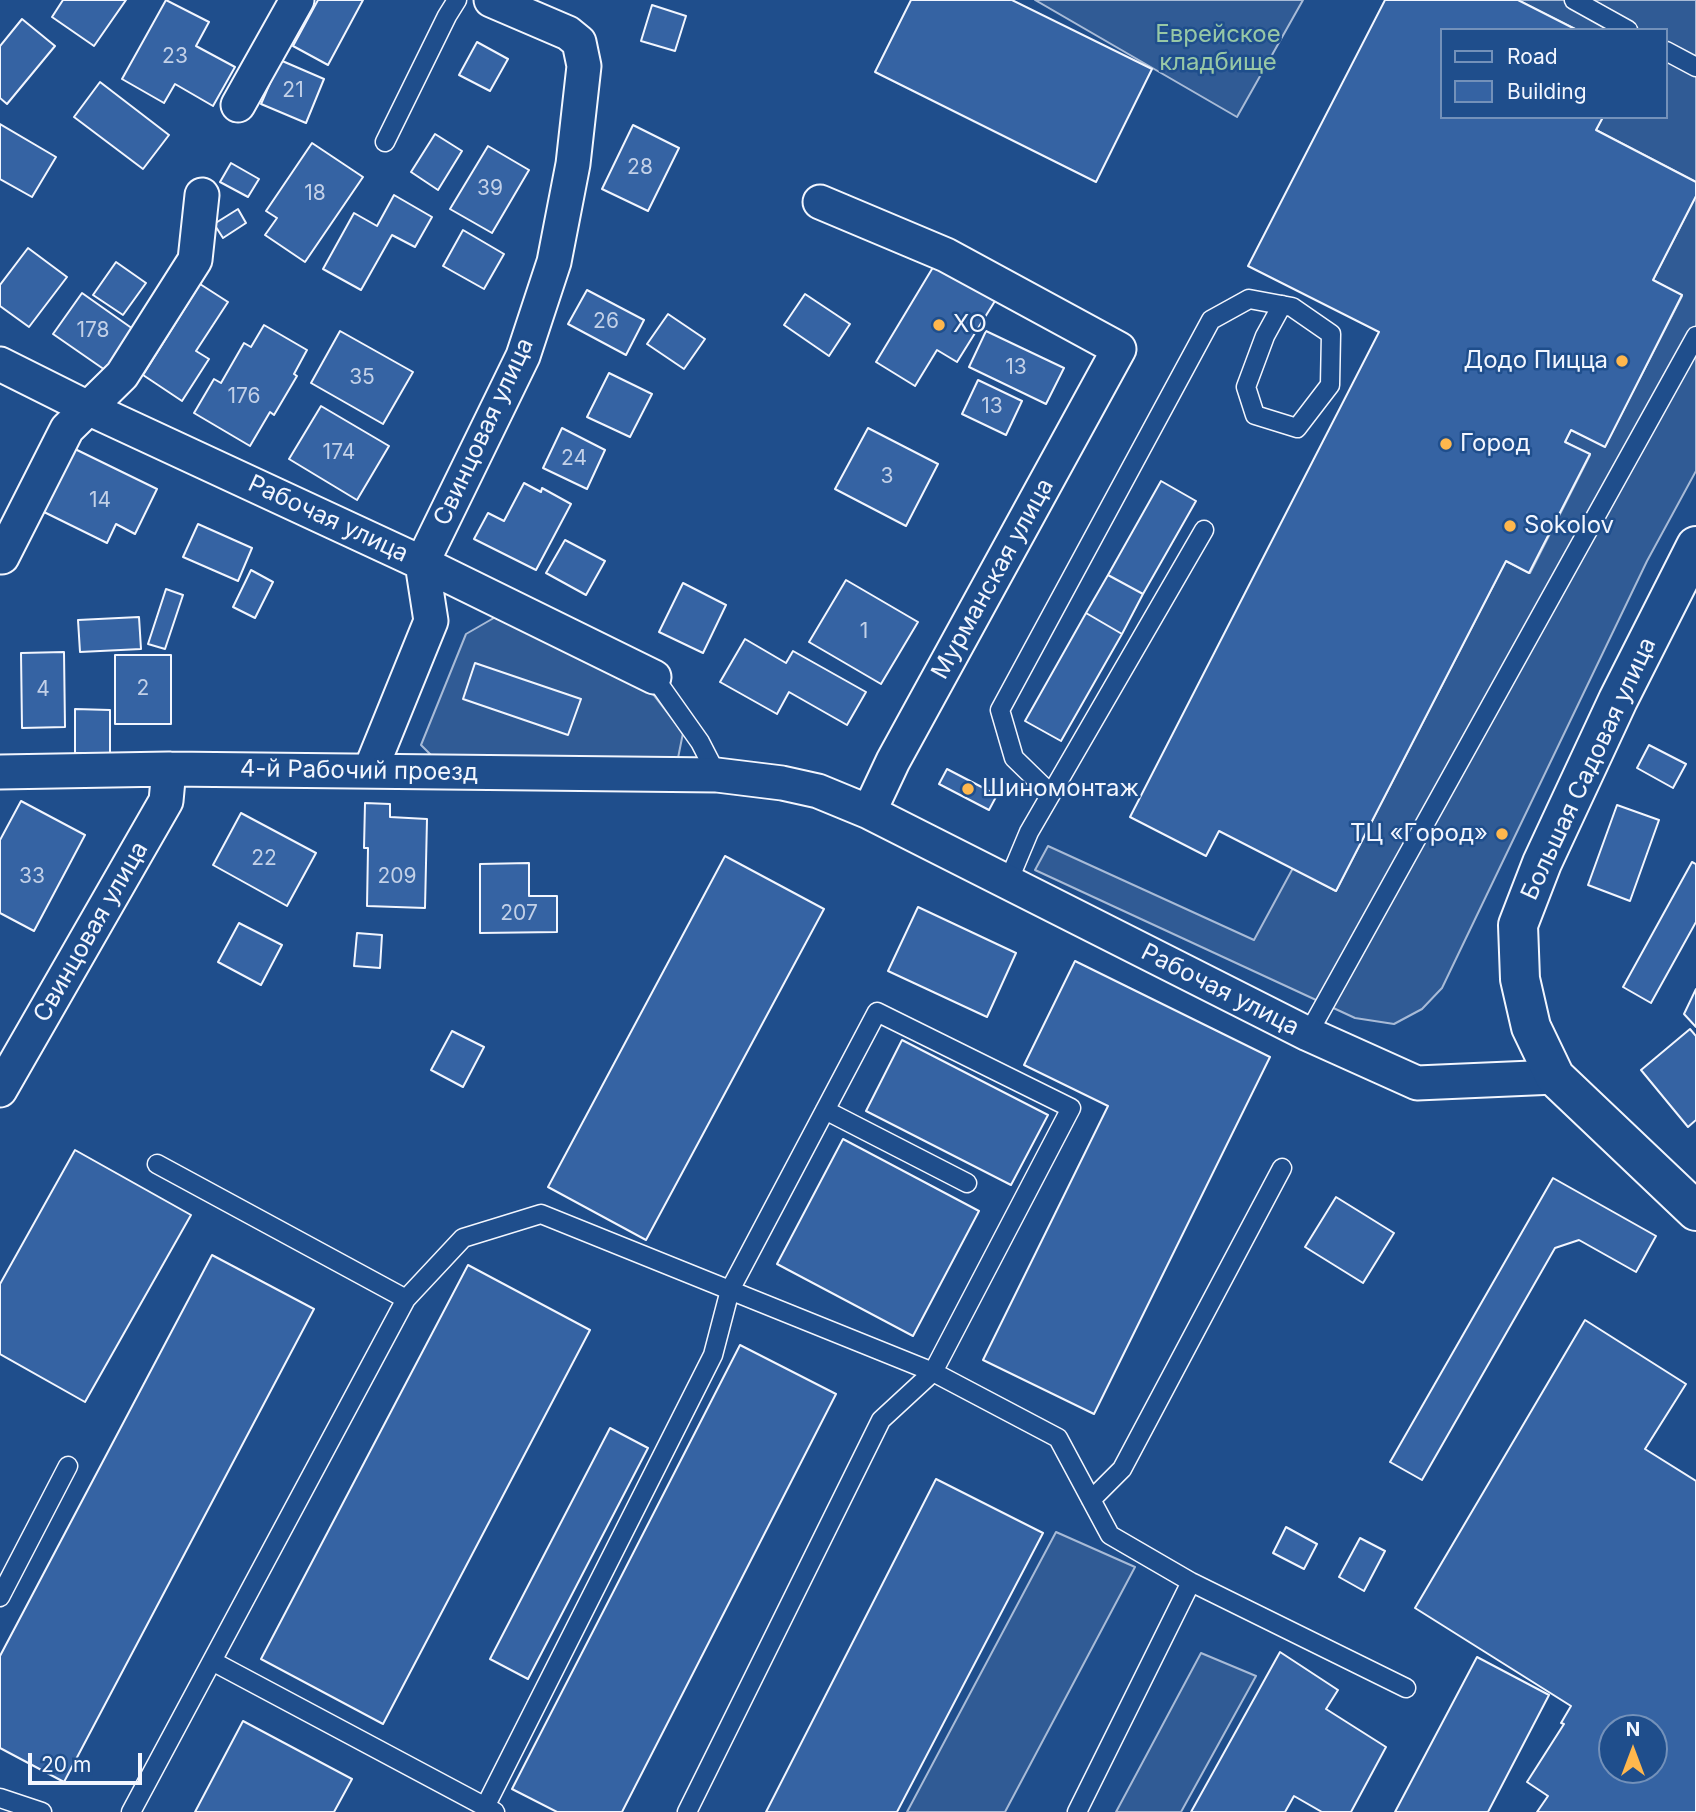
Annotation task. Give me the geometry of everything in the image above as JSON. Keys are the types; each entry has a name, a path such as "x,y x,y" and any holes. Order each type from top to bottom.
{"main road":[{"name":"Большая Садовая улица","path":"1555,1077 1531,1027 1520,979 1518,925 1553,838 1696,546"},
{"path":"1555,1077 1696,1211"}],"street":[{"path":"238,105 297,0"},
{"name":"Свинцовая улица","path":"422,564 523,356 554,262 573,164 584,66 579,42 568,33 491,0"},
{"path":"2,557 67,429 122,375 195,260 202,195"},
{"name":"Мурманская улица","path":"820,202 946,255 1119,349 893,761 869,812"},
{"name":"Рабочая улица","path":"0,364 654,677"},
{"path":"370,771 431,621 422,564"},
{"name":"Свинцовая улица","path":"0,1090 166,802 169,769"},
{"name":"4-й Рабочий проезд","path":"0,772 169,769 717,775"},
{"name":"Рабочая улица","path":"717,775 782,783 818,791 869,812 1308,1034 1417,1083 1555,1077"}],"lane":[{"path":"385,142 457,0"},
{"path":"1574,0 1624,28"},
{"path":"1668,52 1696,67"},
{"path":"1051,794 1014,758 1000,710 1211,320 1249,299 1282,305 1292,307 1331,334 1330,385 1297,428 1255,415 1246,387 1265,336 1282,305"},
{"path":"1308,1034 1696,336"},
{"path":"1008,882 1029,832 1204,530"},
{"path":"654,677 700,741 717,775"},
{"path":"212,1661 490,1810 713,1355 730,1290 877,1012 1071,1108 933,1371 881,1420 687,1812"},
{"path":"825,1110 967,1183"},
{"path":"158,1164 406,1299"},
{"path":"1091,1500 1122,1469 1282,1168"},
{"path":"131,1812 406,1299 463,1238 541,1214 933,1371 1058,1438 1110,1535 1191,1582 1406,1688"},
{"path":"0,1597 68,1466"},
{"path":"1077,1812 1191,1582"},
{"path":"0,1798 42,1812"}],"shaded area":[{"name":"Еврейское кладбище","path":"1035,0 1303,0 1237,117"},
{"path":"1518,0 1696,0 1696,182 1596,130 1602,119 1668,119 1668,28 1573,28"},
{"path":"1696,196 1696,471 1647,561 1442,988 1422,1009 1394,1024 1355,1018 1035,870 1048,846 1254,940 1293,868 1336,891 1506,561 1530,573 1590,455 1565,442 1571,430 1605,446 1682,296 1653,280"},
{"path":"499,615 646,685 683,733 677,763 431,755 421,745 466,634"},
{"path":"1056,1532 1135,1567 1005,1812 907,1812"},
{"path":"1201,1653 1256,1676 1181,1812 1116,1812"}],"building":[{"path":"63,0 126,0 94,46 52,17"},
{"path":"166,0 209,22 196,46 235,67 213,106 175,84 164,103 122,79"},
{"path":"318,0 363,0 328,65 293,46"},
{"path":"911,0 1012,0 1152,69 1096,182 875,72"},
{"name":"Город","path":"1385,0 1518,0 1573,28 1440,28 1440,119 1602,119 1596,130 1696,182 1696,196 1653,280 1682,295 1605,447 1571,430 1565,442 1590,454 1529,573 1506,561 1336,891 1219,831 1206,856 1130,817 1379,332 1248,266"},
{"path":"652,5 686,16 675,51 641,41"},
{"path":"22,19 55,46 7,104 0,98 0,46"},
{"path":"477,42 508,59 490,91 459,75"},
{"path":"280,60 324,79 306,123 261,104"},
{"path":"100,82 169,135 143,169 74,117"},
{"path":"0,124 56,157 32,197 0,179"},
{"path":"633,125 679,148 648,211 602,189"},
{"path":"435,134 462,151 438,190 411,172"},
{"path":"312,143 363,177 305,262 265,235 277,218 266,211"},
{"path":"488,146 529,170 492,233 450,209"},
{"path":"231,163 259,179 248,197 220,182"},
{"path":"394,195 432,217 415,247 392,235 361,290 323,269 354,213 377,226"},
{"path":"238,209 246,223 223,238 214,224"},
{"path":"463,230 504,254 484,289 443,266"},
{"path":"28,248 67,277 29,327 0,306 0,285"},
{"path":"116,262 146,283 123,315 93,295"},
{"name":"ХО","path":"935,264 995,301 957,362 937,350 915,386 876,362"},
{"path":"200,284 228,302 196,351 209,359 182,401 143,375"},
{"path":"587,290 644,320 626,355 568,324"},
{"path":"82,293 133,329 105,370 53,334"},
{"path":"805,294 850,324 829,356 784,325"},
{"path":"668,314 705,339 684,369 647,344"},
{"path":"264,325 307,350 294,374 297,376 274,415 270,412 250,446 194,413 214,379 221,383 244,343 251,347"},
{"path":"340,331 413,372 383,424 311,383"},
{"path":"986,331 1064,368 1046,404 969,367"},
{"path":"609,373 652,394 630,437 587,417"},
{"path":"978,380 1022,401 1006,435 962,414"},
{"path":"321,406 389,446 357,500 289,459"},
{"path":"562,428 605,450 587,489 543,468"},
{"path":"868,428 938,464 906,526 835,489"},
{"path":"75,449 157,489 135,534 116,524 107,543 44,512"},
{"path":"1161,481 1196,501 1143,594 1108,575"},
{"path":"524,483 541,492 542,488 571,504 536,570 474,539 488,513 504,521"},
{"path":"198,524 252,548 238,581 183,557"},
{"path":"565,540 605,561 586,595 546,573"},
{"path":"251,570 273,582 255,618 233,607"},
{"path":"1108,575 1143,594 1122,634 1086,613"},
{"path":"846,580 918,622 881,684 809,642"},
{"path":"683,583 726,605 703,653 659,632"},
{"path":"166,589 183,595 165,649 148,644"},
{"path":"1086,613 1122,634 1061,741 1025,721"},
{"path":"139,617 141,649 80,652 78,620"},
{"path":"745,639 786,663 793,651 866,692 847,725 789,692 777,714 720,682"},
{"path":"64,652 65,727 22,728 21,653"},
{"path":"115,655 171,655 171,724 115,724"},
{"path":"475,663 581,699 568,735 463,699"},
{"path":"75,709 110,710 110,753 75,753"},
{"path":"1649,745 1686,764 1673,788 1637,768"},
{"name":"Шиномонтаж","path":"947,769 997,795 989,810 939,784"},
{"path":"21,801 85,835 34,931 0,913 0,840"},
{"path":"365,803 390,804 390,817 427,819 425,908 367,906 368,848 364,848"},
{"path":"1617,805 1659,820 1630,901 1588,885"},
{"path":"241,813 316,853 287,906 213,865"},
{"path":"725,856 824,909 646,1240 548,1187"},
{"path":"1692,862 1696,864 1696,922 1651,1003 1623,987"},
{"path":"529,863 529,896 557,896 557,932 480,933 480,864"},
{"path":"918,907 1016,953 987,1017 888,971"},
{"path":"239,923 282,945 261,985 218,962"},
{"path":"357,933 382,935 380,968 354,966"},
{"path":"1075,961 1270,1057 1094,1414 983,1360 1108,1106 1024,1065"},
{"path":"1696,989 1696,1027 1684,1014"},
{"path":"1690,1029 1696,1036 1696,1120 1688,1127 1641,1070"},
{"path":"452,1031 484,1047 463,1087 431,1070"},
{"path":"902,1040 1048,1115 1011,1185 866,1111"},
{"path":"843,1139 979,1211 913,1336 777,1264"},
{"path":"75,1150 191,1215 85,1402 0,1354 0,1284"},
{"path":"1553,1178 1656,1236 1636,1272 1579,1240 1555,1248 1422,1480 1390,1462"},
{"path":"1336,1197 1394,1233 1363,1283 1305,1247"},
{"path":"212,1255 314,1309 64,1782 0,1748 0,1656"},
{"path":"468,1265 590,1330 383,1724 261,1659"},
{"path":"1585,1320 1686,1384 1645,1449 1696,1481 1696,1812 1537,1812 1548,1796 1527,1782 1564,1724 1561,1723 1571,1706 1415,1608"},
{"path":"740,1345 836,1394 622,1812 557,1812 512,1789"},
{"path":"610,1428 648,1448 528,1679 490,1659"},
{"path":"936,1479 1043,1533 897,1812 766,1812"},
{"path":"1286,1527 1317,1544 1304,1569 1273,1553"},
{"path":"1360,1538 1385,1551 1364,1591 1339,1577"},
{"path":"1280,1652 1338,1690 1326,1709 1386,1747 1351,1812 1322,1812 1294,1796 1285,1812 1191,1812"},
{"path":"1477,1657 1549,1695 1488,1812 1395,1812"},
{"path":"243,1721 352,1779 334,1812 195,1812"}],"place":[{"name":"ХО","path":"939,325"},
{"name":"Додо Пицца","path":"1622,361"},
{"name":"Город","path":"1446,444"},
{"name":"Sokolov","path":"1510,526"},
{"name":"Шиномонтаж","path":"968,789"},
{"name":"ТЦ «Город»","path":"1502,834"}]}
